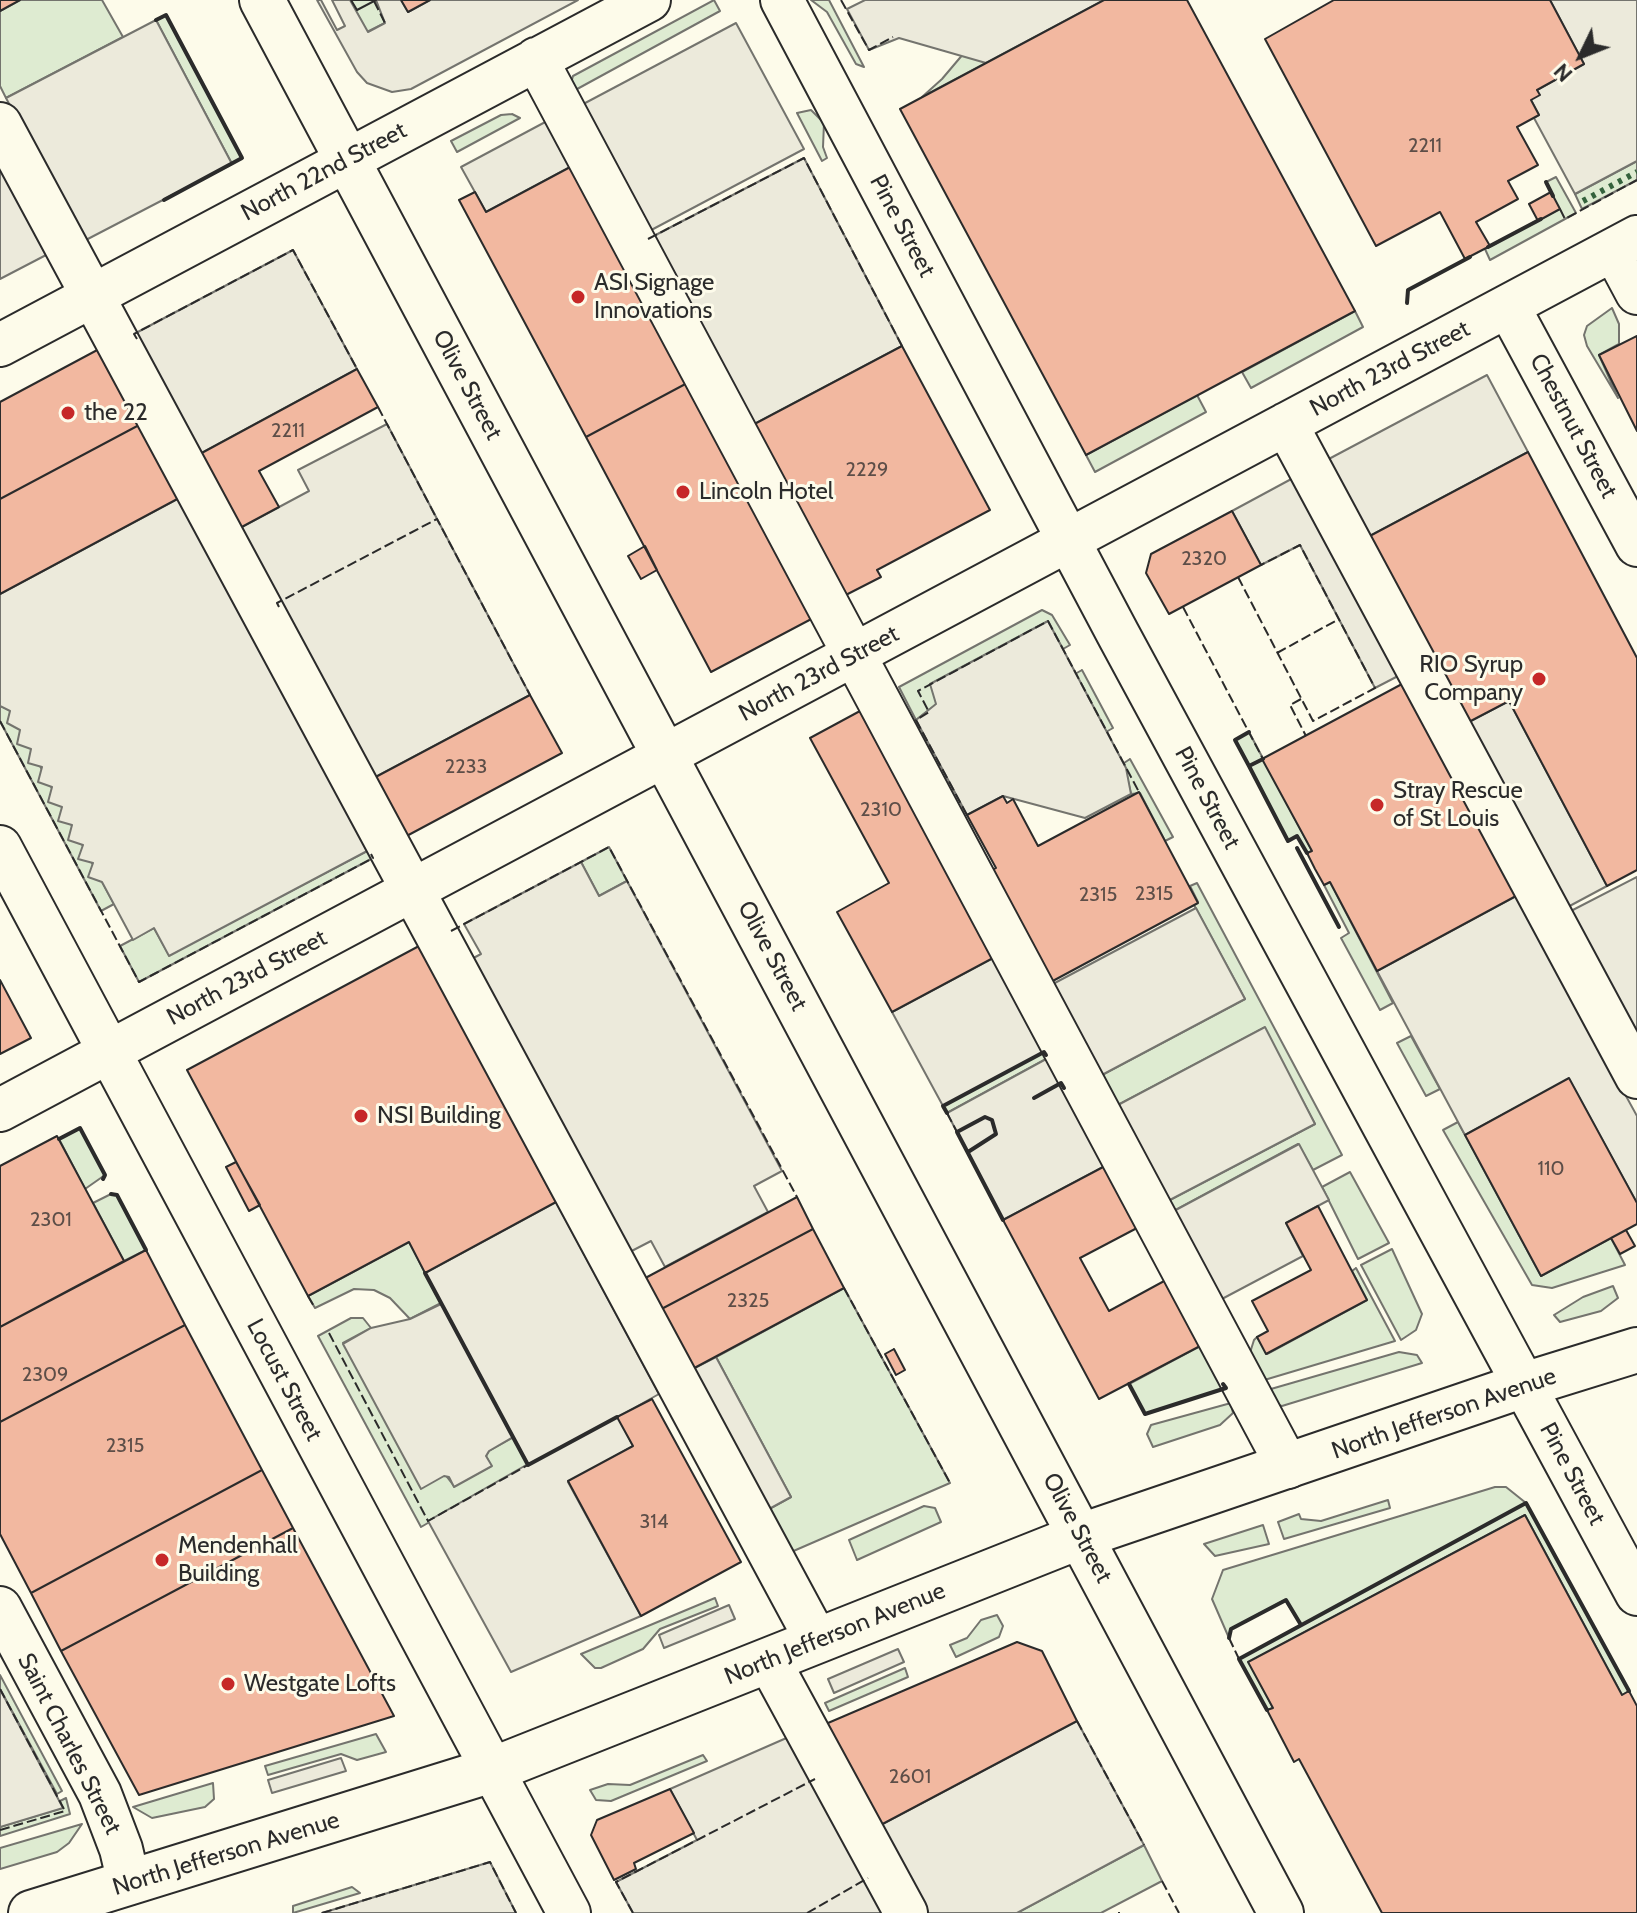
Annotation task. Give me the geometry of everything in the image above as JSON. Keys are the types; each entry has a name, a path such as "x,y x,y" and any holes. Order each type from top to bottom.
{"main road":[{"name":"Olive Street","path":"262,0 1281,1913"},
{"name":"North Jefferson Avenue","path":"31,1913 492,1770 1081,1536 1524,1385 1637,1350"}],"street":[{"name":"North 22nd Street","path":"0,345 649,0"},
{"name":"Pine Street","path":"782,0 1069,541 1637,1594"},
{"path":"536,59 1288,1467"},
{"path":"0,124 817,1641"},
{"path":"1626,244 1637,293"},
{"name":"North 23rd Street","path":"0,1110 1626,244"},
{"name":"Chestnut Street","path":"1508,306 1637,545"},
{"path":"1286,424 1637,1077"},
{"name":"Locust Street","path":"0,847 569,1913"},
{"name":"Saint Charles Street","path":"0,1608 100,1794 121,1849 129,1883"},
{"path":"769,1661 906,1913"}],"green space":[{"path":"20,0 102,0 123,37 6,98 0,86 0,11"},
{"path":"350,0 376,0 385,23 367,32"},
{"path":"714,0 720,11 568,94 573,76"},
{"path":"811,0 829,0 864,67 856,64 827,12"},
{"path":"166,15 242,158 232,164 156,20"},
{"path":"964,53 986,63 922,97 942,79"},
{"path":"811,110 824,123 823,147 827,158 822,161 797,113"},
{"path":"512,114 520,118 457,152 451,141 501,115"},
{"path":"1637,161 1637,180 1582,209 1575,194"},
{"path":"1556,177 1576,213 1490,260 1485,249 1559,209 1546,182"},
{"path":"1612,308 1619,324 1619,344 1599,355 1618,398 1587,346 1584,335 1587,326"},
{"path":"1355,311 1363,327 1251,388 1242,372"},
{"path":"1197,395 1206,412 1095,472 1086,455"},
{"path":"1042,610 1052,615 1070,645 1063,649 1047,622 931,684 937,704 916,720 899,687"},
{"path":"1082,670 1113,728 1106,732 1075,674"},
{"path":"0,706 10,710 114,904 101,911 0,721"},
{"path":"1249,732 1312,851 1307,853 1297,836 1288,841 1235,740"},
{"path":"1130,759 1173,837 1165,841 1140,793 1131,794 1124,763"},
{"path":"609,847 627,881 599,896 581,862"},
{"path":"369,850 373,858 139,982 120,946 154,928 169,955"},
{"path":"1330,882 1393,1003 1380,1010 1341,938 1349,933 1324,885"},
{"path":"1197,883 1342,1155 1313,1170 1298,1144 1172,1212 1166,1202 1315,1124 1264,1028 1116,1106 1100,1076 1245,999 1194,905 1198,902 1190,886"},
{"path":"1411,1036 1440,1089 1426,1096 1397,1043"},
{"path":"1044,1052 1048,1058 947,1113 943,1106"},
{"path":"1458,1122 1541,1276 1611,1238 1625,1265 1552,1288 1532,1285 1443,1130"},
{"path":"80,1128 105,1175 85,1189 59,1139"},
{"path":"1350,1172 1389,1243 1358,1259 1322,1187"},
{"path":"111,1194 117,1195 146,1250 124,1261 93,1203"},
{"path":"409,1242 441,1303 410,1319 390,1298 374,1290 354,1289 315,1308 308,1296"},
{"path":"1392,1249 1422,1314 1416,1330 1401,1340 1361,1265"},
{"path":"1356,1268 1395,1341 1261,1381 1248,1359 1254,1340 1257,1337 1267,1354 1367,1300 1352,1271"},
{"path":"1613,1286 1618,1298 1601,1311 1560,1322 1554,1315 1583,1297"},
{"path":"844,1288 950,1483 782,1556 760,1514 791,1497 716,1357"},
{"path":"351,1318 363,1318 371,1328 343,1343 454,1486 491,1466 486,1456 489,1451 514,1437 528,1465 421,1527 318,1336"},
{"path":"1202,1345 1226,1388 1145,1414 1129,1384"},
{"path":"1399,1352 1417,1355 1422,1363 1282,1406 1274,1404 1264,1391"},
{"path":"1231,1403 1233,1413 1220,1425 1153,1447 1147,1434 1151,1425"},
{"path":"1495,1487 1506,1487 1526,1503 1629,1691 1622,1695 1525,1515 1249,1662 1273,1708 1267,1710 1239,1659 1301,1625 1285,1600 1231,1629 1229,1638 1212,1599 1223,1570"},
{"path":"1388,1500 1390,1508 1284,1539 1278,1522 1299,1514 1301,1519 1321,1521"},
{"path":"924,1506 935,1508 941,1522 857,1560 849,1540"},
{"path":"1263,1525 1269,1544 1215,1556 1204,1544"},
{"path":"715,1598 718,1606 660,1629 643,1649 601,1668 595,1668 581,1654"},
{"path":"997,1615 1003,1626 999,1637 956,1657 950,1645 967,1638 981,1620"},
{"path":"905,1668 908,1677 829,1711 825,1703"},
{"path":"0,1675 62,1791 57,1794 0,1689"},
{"path":"376,1734 386,1752 357,1760 341,1754 268,1775 265,1766"},
{"path":"703,1755 707,1761 611,1801 596,1800 590,1790 608,1784 630,1785"},
{"path":"213,1783 214,1799 205,1807 152,1818 133,1807"},
{"path":"66,1798 70,1814 0,1836 0,1827 62,1808 60,1801"},
{"path":"82,1824 69,1843 57,1852 0,1869 0,1848"},
{"path":"1144,1845 1162,1881 1101,1913 1017,1913"},
{"path":"352,1887 360,1893 293,1913 293,1906"}],"shaded area":[{"path":"317,0 321,0 337,30 345,26 332,0 350,0 368,32 385,23 376,0 401,0 408,12 430,0 578,0 411,89 392,92 367,83 357,72"},
{"path":"865,0 1104,0 986,63 899,38 869,50 847,9"},
{"path":"1550,0 1637,0 1637,161 1575,194 1534,118 1539,115 1531,100 1537,90 1584,64"},
{"path":"156,20 232,164 82,242 6,98"},
{"path":"736,23 804,149 640,236 572,110"},
{"path":"549,120 574,165 486,212 461,167"},
{"path":"804,158 902,346 745,429 646,240"},
{"path":"0,163 48,254 0,279"},
{"path":"293,250 357,369 198,455 134,334"},
{"path":"1487,375 1528,452 1366,538 1325,461"},
{"path":"387,424 530,695 370,780 238,529 309,491 298,470"},
{"path":"1295,477 1400,675 1375,688 1300,545 1261,565 1232,511"},
{"path":"181,497 369,850 169,956 154,928 133,940 102,882 88,877 93,863 78,859 83,845 68,840 72,825 58,821 62,807 48,802 52,787 38,782 42,767 28,763 31,749 17,744 20,730 7,723 10,711 0,706 0,594"},
{"path":"1048,621 1126,768 1131,794 1085,818 1003,796 967,815 916,720 936,704 930,684"},
{"path":"1509,701 1607,886 1564,909 1465,724"},
{"path":"581,862 599,896 627,881 782,1171 754,1186 768,1212 665,1267 651,1241 622,1256 464,963 481,954 464,924"},
{"path":"1637,877 1637,1028 1630,1032 1567,913"},
{"path":"1516,896 1637,1116 1637,1203 1569,1079 1465,1135 1377,971"},
{"path":"1196,908 1245,999 1100,1076 1051,985"},
{"path":"993,958 1044,1052 943,1106 892,1012"},
{"path":"1265,1027 1315,1124 1166,1202 1116,1106"},
{"path":"1048,1058 1105,1166 1003,1220 947,1113"},
{"path":"1299,1144 1329,1200 1286,1223 1303,1256 1220,1300 1172,1212"},
{"path":"556,1202 659,1394 618,1417 633,1446 568,1482 641,1616 511,1672 428,1521 528,1464 513,1437 489,1451 486,1456 492,1466 454,1487 449,1477 444,1476 421,1489 343,1344 371,1328 410,1319 441,1304 425,1273"},
{"path":"716,1357 791,1497 760,1514 685,1373"},
{"path":"729,1605 735,1619 664,1648 659,1635"},
{"path":"898,1649 904,1662 834,1693 828,1679"},
{"path":"0,1689 63,1808 0,1827"},
{"path":"1077,1721 1144,1845 1017,1913 920,1913 875,1828"},
{"path":"791,1736 886,1913 633,1913 616,1882 697,1840 670,1789"},
{"path":"341,1758 346,1771 272,1793 268,1780"},
{"path":"490,1862 516,1913 322,1913"}],"building":[{"path":"0,0 20,0 0,11"},
{"path":"351,0 376,0 357,10"},
{"path":"351,0 376,0 357,10"},
{"path":"401,0 430,0 408,12"},
{"path":"1104,0 1187,0 1355,311 1086,455 900,109"},
{"path":"1334,0 1550,0 1584,64 1537,90 1540,95 1531,100 1539,115 1517,127 1538,165 1508,181 1518,199 1476,222 1490,246 1465,259 1440,212 1376,246 1265,39"},
{"name":"ASI Signage Innovations","path":"574,165 691,381 586,437 459,200 475,192 486,212"},
{"path":"1551,192 1560,209 1538,221 1529,204"},
{"path":"1637,336 1637,431 1599,355"},
{"path":"902,346 990,510 877,570 881,577 836,600 745,429"},
{"name":"the 22","path":"101,348 141,424 0,499 0,402"},
{"path":"357,369 378,407 259,471 279,507 238,529 198,455"},
{"name":"Lincoln Hotel","path":"691,381 817,616 711,672 586,437"},
{"path":"141,424 181,497 0,594 0,499"},
{"name":"RIO Syrup Company","path":"1528,452 1637,658 1637,870 1607,886 1509,701 1465,724 1366,538"},
{"path":"1232,511 1261,565 1169,614 1146,573 1151,554"},
{"path":"645,546 657,570 641,579 628,556"},
{"name":"Stray Rescue of St Louis","path":"1402,684 1516,896 1377,971 1330,882 1324,885 1315,869 1307,853 1312,851 1262,759"},
{"path":"530,695 562,753 401,839 370,780"},
{"path":"860,711 993,958 892,1012 837,912 889,883 810,738"},
{"path":"1139,792 1198,903 1049,983 989,872 996,868 967,815 1003,796 1007,803 1013,799 1038,846"},
{"name":"NSI Building","path":"419,946 556,1202 425,1273 409,1242 308,1296 187,1070"},
{"path":"0,980 31,1038 0,1054"},
{"path":"1569,1078 1637,1203 1637,1224 1541,1276 1465,1135"},
{"path":"57,1136 124,1261 0,1327 0,1166"},
{"path":"236,1162 260,1205 249,1211 226,1167"},
{"path":"1105,1166 1137,1228 1080,1258 1109,1311 1166,1280 1202,1345 1099,1399 1003,1220"},
{"path":"797,1197 813,1229 652,1314 636,1283"},
{"path":"1318,1206 1367,1300 1266,1354 1257,1337 1268,1331 1252,1301 1311,1270 1286,1223"},
{"path":"813,1229 844,1288 685,1373 652,1314"},
{"path":"1626,1230 1635,1246 1620,1254 1611,1238"},
{"path":"146,1250 185,1325 0,1422 0,1327"},
{"path":"185,1325 262,1470 31,1593 0,1534 0,1422"},
{"path":"894,1349 905,1370 896,1375 885,1354"},
{"path":"652,1399 741,1562 641,1616 568,1481 633,1446 617,1417"},
{"name":"Mendenhall Building","path":"262,1470 293,1528 61,1651 31,1593"},
{"path":"1525,1515 1622,1695 1629,1691 1637,1706 1637,1913 1382,1913 1299,1759 1294,1762 1267,1710 1273,1708 1248,1662"},
{"name":"Westgate Lofts","path":"293,1528 394,1716 139,1795 61,1651"},
{"path":"1017,1642 1042,1651 1077,1721 875,1828 821,1726"},
{"path":"670,1789 694,1833 634,1863 636,1869 614,1880 591,1835 597,1820"}],"hedge":[{"path":"1583,201 1637,172"}],"fence":[{"path":"841,0 869,50 893,37"},
{"path":"374,1 385,23"},
{"path":"648,239 804,158 902,346"},
{"path":"1560,209 1565,219 1637,180"},
{"path":"137,339 134,334 293,250 357,369"},
{"path":"378,407 437,519"},
{"path":"279,607 277,603 437,519 530,695"},
{"path":"1238,577 1313,721 1375,688 1300,545 1261,565"},
{"path":"1183,607 1263,759"},
{"path":"1277,653 1339,619"},
{"path":"967,815 916,720 929,712 918,691 1048,621 1139,792"},
{"path":"1301,699 1290,705 1306,736"},
{"path":"0,721 139,982 373,858 371,854"},
{"path":"451,931 609,847 797,1197"},
{"path":"947,1113 957,1132"},
{"path":"844,1288 950,1483"},
{"path":"308,1296 315,1308"},
{"path":"329,1333 428,1521 528,1465"},
{"path":"1229,1638 1239,1659"},
{"path":"0,1689 65,1811 0,1830"},
{"path":"1077,1721 1144,1845"},
{"path":"633,1913 616,1882 815,1779"},
{"path":"322,1913 490,1862 516,1913"},
{"path":"807,1913 868,1878"},
{"path":"1162,1881 1179,1913"}],"wall":[{"path":"156,20 166,15 242,158 164,200"},
{"path":"1546,182 1553,196"},
{"path":"1488,247 1541,219"},
{"path":"1407,303 1408,290 1470,257"},
{"path":"1249,732 1235,740 1249,766"},
{"path":"1263,759 1249,766 1288,841 1297,836 1307,853"},
{"path":"1297,848 1339,927"},
{"path":"947,1113 943,1106 1044,1052 1046,1055"},
{"path":"1034,1098 1061,1083 1064,1088"},
{"path":"968,1152 996,1134 992,1120 985,1117 957,1132 1003,1220"},
{"path":"59,1139 80,1128 105,1175 103,1179"},
{"path":"111,1194 117,1195 146,1250"},
{"path":"425,1273 528,1465 617,1417"},
{"path":"1129,1384 1145,1414 1226,1388 1223,1384"},
{"path":"1267,1710 1239,1659 1526,1503 1629,1691"},
{"path":"1229,1638 1231,1629 1286,1600 1301,1625"}],"place":[{"name":"ASI Signage Innovations","path":"578,297"},
{"name":"the 22","path":"68,413"},
{"name":"Lincoln Hotel","path":"683,492"},
{"name":"RIO Syrup Company","path":"1539,679"},
{"name":"Stray Rescue of St Louis","path":"1377,805"},
{"name":"NSI Building","path":"361,1116"},
{"name":"Mendenhall Building","path":"162,1560"},
{"name":"Westgate Lofts","path":"228,1684"}]}
